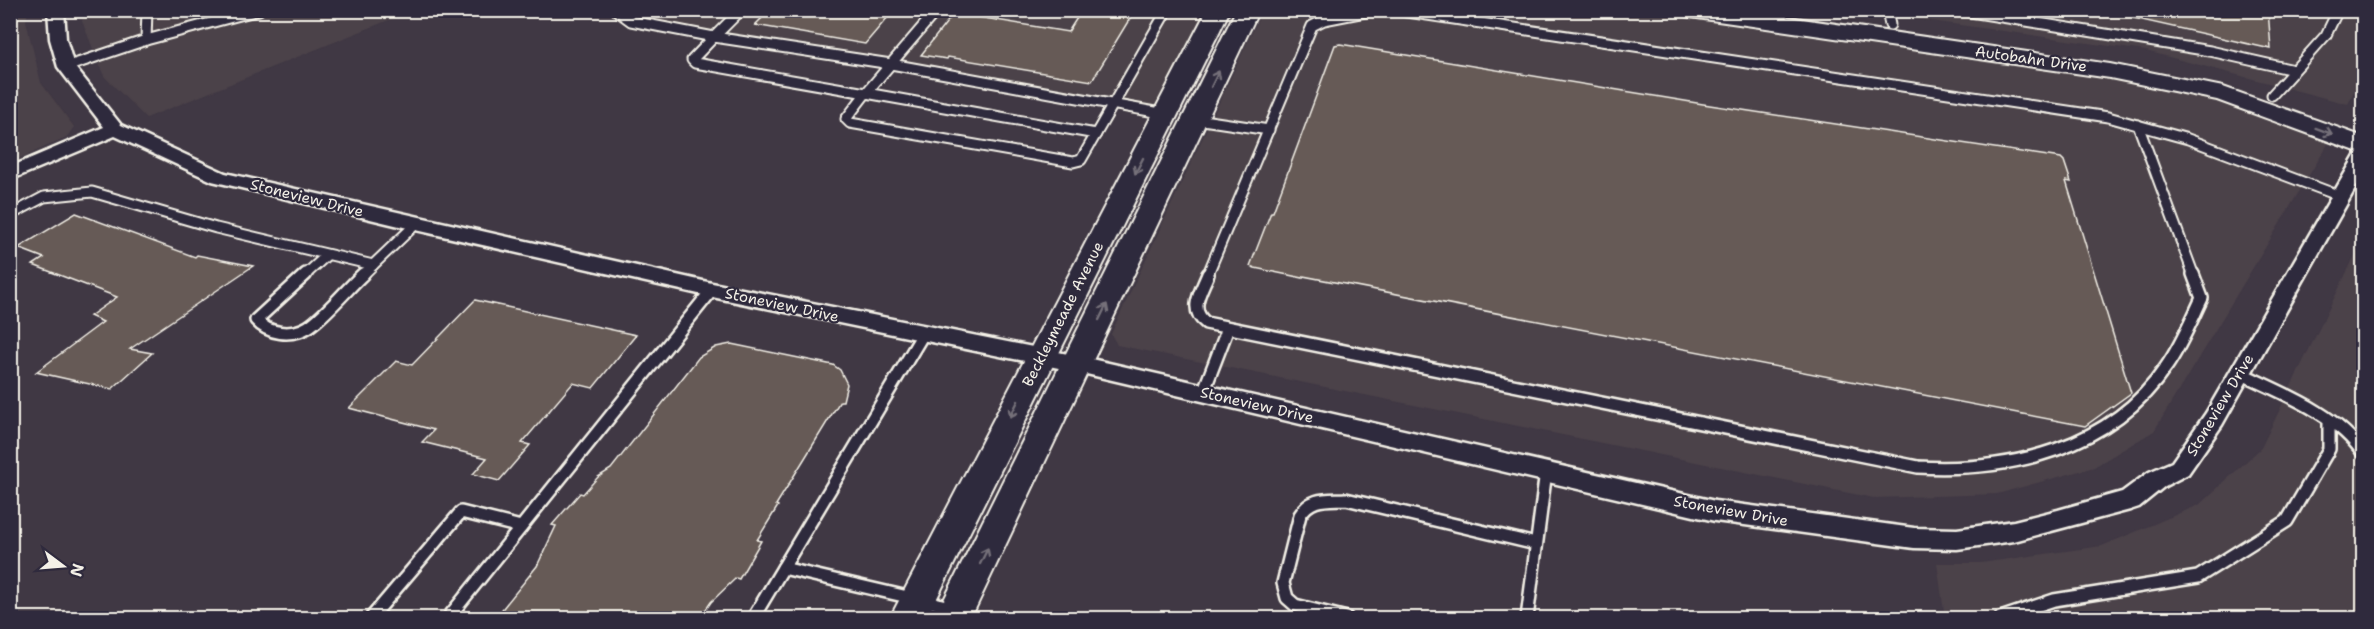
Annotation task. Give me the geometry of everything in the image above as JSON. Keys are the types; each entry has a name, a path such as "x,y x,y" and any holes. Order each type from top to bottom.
{"street":[{"name":"Stoneview Drive","path":"56,10 58,39 66,67 115,129 219,177 712,290 1078,364 1714,511 1914,538 1968,537 2036,526 2130,500 2157,479 2180,468 2198,444 2240,374 2364,156"},
{"name":"Beckleymeade Avenue","path":"912,609 1219,10"},
{"path":"956,614 1248,10"},
{"name":"Autobahn Drive","path":"1690,10 2121,73 2223,94 2364,146"},
{"name":"Autobahn Drive","path":"1786,10 1889,18 2104,56 2229,81 2364,127"},
{"path":"1166,114 1196,118"},
{"path":"10,174 115,129"}],"lane":[{"path":"146,39 147,10"},
{"path":"66,67 146,39 259,10"},
{"path":"616,10 631,21 714,37 891,64 1166,114"},
{"path":"741,10 692,60 695,63 1096,134"},
{"path":"937,10 846,119 850,123 1073,162 1081,160 1167,10"},
{"path":"1375,10 1335,18 1312,26 1195,305 1196,313 1206,323 1918,467 1958,470 2001,466 2061,450 2107,426 2131,407 2163,373 2202,298 2138,124"},
{"path":"1394,10 2073,112 2138,124 2188,139 2340,196"},
{"path":"1958,10 2030,24 2174,44 2247,57 2294,69"},
{"path":"2272,96 2326,35 2338,10"},
{"path":"1196,118 1269,130"},
{"path":"10,214 44,196 92,192 216,228 373,265"},
{"path":"327,255 256,320 263,328 287,334 308,327 416,224"},
{"path":"448,618 712,290"},
{"path":"1203,393 1228,328"},
{"path":"753,618 924,334"},
{"path":"2240,374 2314,410 2362,448"},
{"path":"2000,618 2054,600 2198,577 2287,521 2329,449 2329,420"},
{"path":"1527,618 1546,471"},
{"path":"1347,618 1295,605 1287,598 1282,583 1300,516 1306,505 1315,500 1346,499 1536,544"},
{"path":"372,618 462,512 521,527"},
{"path":"783,568 912,609 956,614"}],"shaded area":[{"path":"83,10 411,11 146,118 104,76 82,21"},
{"path":"10,11 28,11 26,21 41,83 74,127 66,138 11,162"},
{"path":"618,11 1218,11 1161,118 642,26"},
{"path":"1262,11 1644,11 2129,80 2215,99 2321,135 2328,144 2154,431 2094,467 1997,494 1874,498 1117,345 1111,334"},
{"path":"1859,11 2363,11 2363,72 2348,104 2146,51"},
{"path":"2363,239 2363,618 1945,618 1937,563 1981,563 2102,546 2199,505 2261,448"}],"building":[{"path":"770,10 894,10 865,44 755,25"},
{"path":"1082,10 1135,10 1092,81 948,57 947,59 921,55 954,13 1068,32"},
{"path":"2134,10 2268,10 2271,49 2133,18"},
{"path":"1335,45 1703,104 2061,158 2071,182 2066,181 2131,393 2085,426 1303,276 1303,278 1250,266 1271,212 1273,212"},
{"path":"76,213 195,257 197,255 253,266 130,349 152,353 112,389 36,372 103,322 90,316 117,297 33,265 44,258 18,248"},
{"path":"475,300 636,335 593,388 573,383 522,443 530,445 499,481 473,474 487,458 422,442 434,430 349,408 396,361 412,365"},
{"path":"731,344 833,365 840,370 847,384 843,401 840,401 776,505 778,506 757,540 761,541 739,579 736,578 711,602 700,618 495,618 537,566 556,526 552,525 580,493 583,494 598,477 611,469 699,357 716,347"}]}
